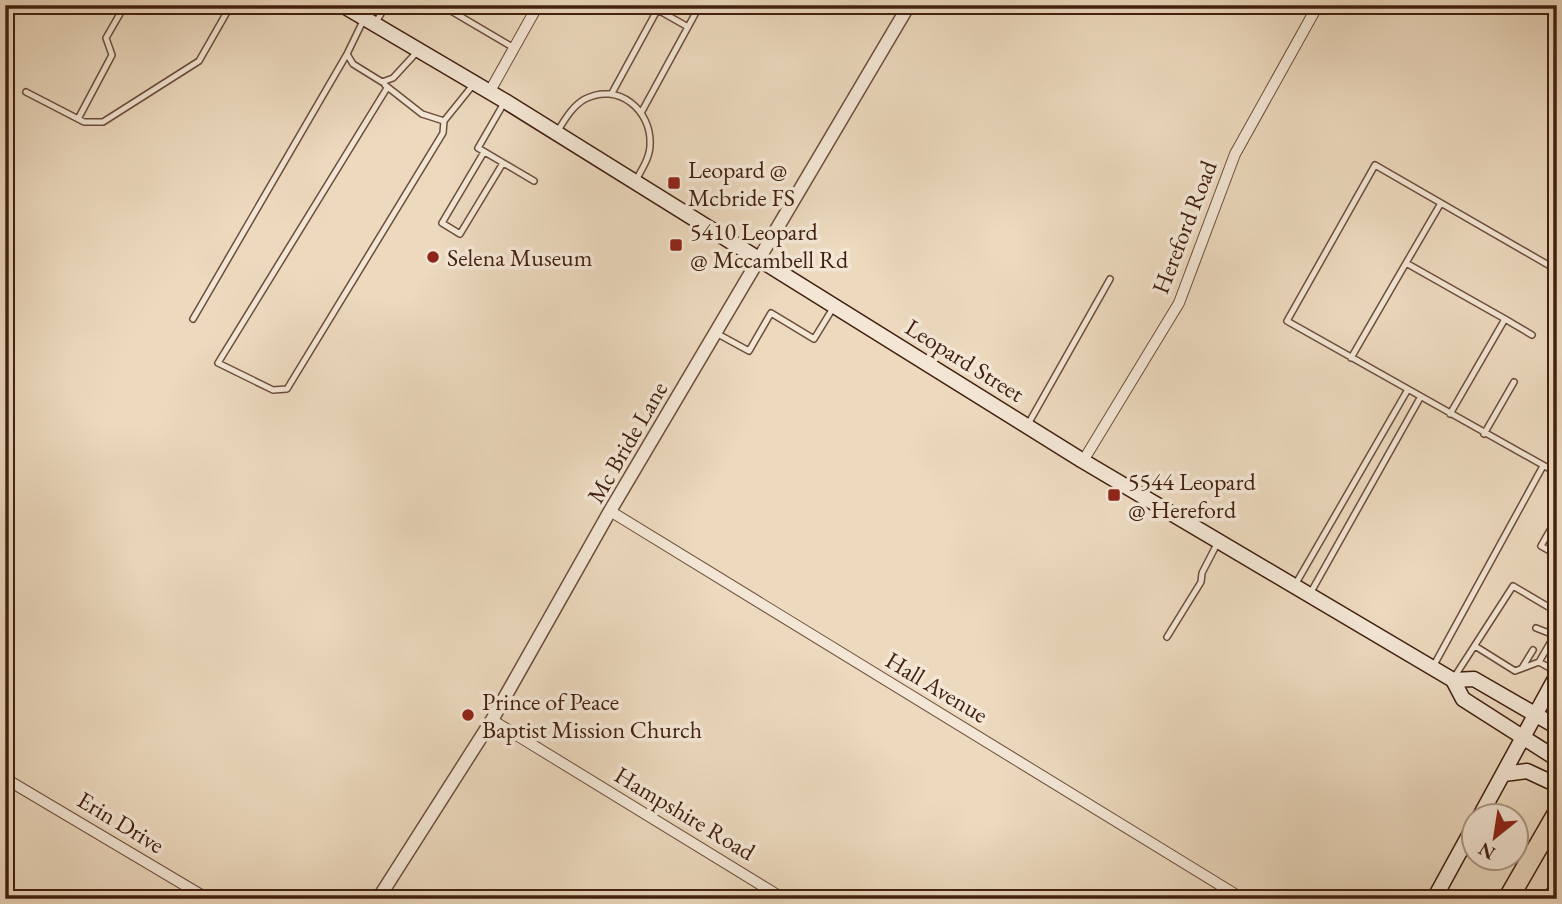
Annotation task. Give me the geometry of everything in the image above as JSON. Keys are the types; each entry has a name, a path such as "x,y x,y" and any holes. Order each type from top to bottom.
{"highway":[{"path":"1508,899 1557,814"},
{"path":"1553,899 1557,892"}],"main road":[{"name":"Leopard Street","path":"342,5 490,91 1083,461 1453,680 1463,699 1553,757"},
{"path":"1488,802 1524,740 1534,713 1557,674"},
{"path":"1453,680 1474,679 1557,727"},
{"path":"1504,774 1527,771 1539,774 1557,785"},
{"path":"1434,899 1460,853"}],"street":[{"path":"490,91 538,5"},
{"name":"Mc Bride Lane","path":"378,899 492,720 610,512 909,5"},
{"name":"Hereford Road","path":"1083,461 1179,303 1235,154 1318,5"},
{"name":"Hall Avenue","path":"610,512 1243,899"},
{"name":"Hampshire Road","path":"492,720 785,899"},
{"name":"Erin Drive","path":"8,786 208,899"}],"lane":[{"path":"78,119 112,55 106,38 125,5"},
{"path":"26,92 78,119 103,122 199,61 230,5"},
{"path":"193,319 347,54 370,21 386,5"},
{"path":"440,5 514,48"},
{"path":"641,113 700,5"},
{"path":"612,93 659,7 688,27"},
{"path":"382,82 393,78 419,50"},
{"path":"347,54 353,64 382,82 422,114 444,121"},
{"path":"387,88 218,363 273,390 287,388 443,133 444,121 475,83"},
{"path":"556,132 582,100 612,93 623,97 641,113 648,124 650,146 635,183"},
{"path":"505,101 478,148 534,181"},
{"path":"484,152 442,223 460,234 503,163"},
{"path":"1557,270 1375,165 1287,321 1407,391 1557,473"},
{"path":"1351,358 1441,203"},
{"path":"1406,262 1532,335"},
{"path":"1027,425 1110,278"},
{"path":"715,332 749,351 771,313 814,339 835,306"},
{"path":"1450,414 1505,319"},
{"path":"1484,434 1514,382"},
{"path":"1294,586 1407,391"},
{"path":"1309,595 1420,398"},
{"path":"1432,668 1543,466"},
{"path":"1350,490 1364,498"},
{"path":"1557,518 1541,546 1557,555"},
{"path":"1167,637 1201,582 1202,573 1219,541"},
{"path":"1453,680 1504,606 1514,586 1557,612"},
{"path":"1475,646 1516,671 1539,662 1555,633 1540,629"},
{"path":"1522,669 1533,650"},
{"path":"1539,662 1557,674"}],"place":[{"name":"Leopard @ Mcbride FS","path":"674,183"},
{"name":"5410 Leopard @ Mccambell Rd","path":"676,245"},
{"name":"Selena Museum","path":"433,257"},
{"name":"5544 Leopard @ Hereford","path":"1114,495"},
{"name":"Prince of Peace Baptist Mission Church","path":"468,715"}]}
